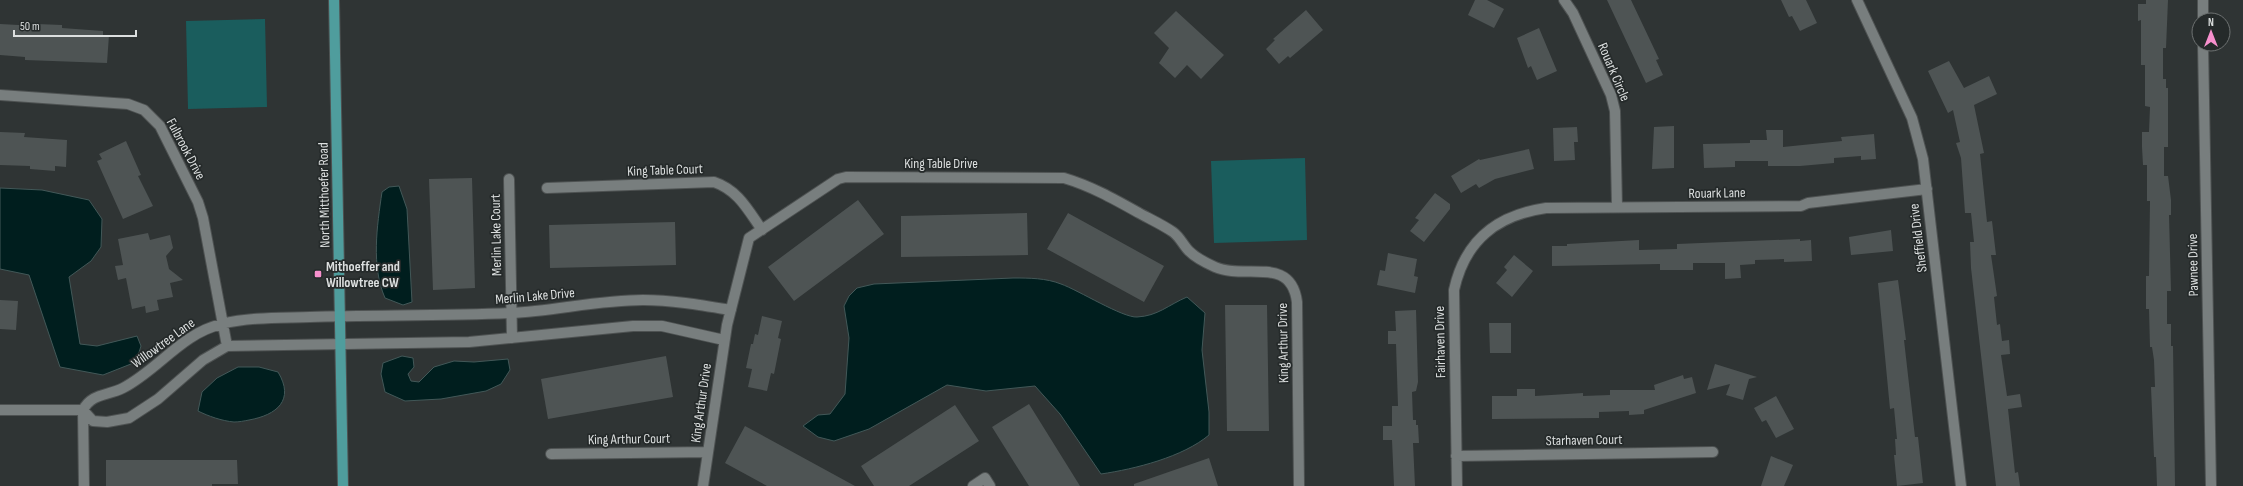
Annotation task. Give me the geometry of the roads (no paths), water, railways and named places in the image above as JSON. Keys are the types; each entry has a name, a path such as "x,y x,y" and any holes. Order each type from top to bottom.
{"main road":[{"name":"North Mitthoefer Road","path":"334,0 343,486"}],"street":[{"name":"Rouark Circle","path":"1564,0 1573,14 1614,103 1616,124 1617,208"},
{"name":"Sheffield Drive","path":"1856,0 1912,118 1923,159 1961,486"},
{"path":"2203,0 2203,12"},
{"name":"Pawnee Drive","path":"2204,52 2211,486"},
{"name":"Fulbrook Drive","path":"0,95 128,104 144,110 156,121 198,202 203,218 227,346"},
{"name":"King Table Drive","path":"727,325 749,238 838,179 846,177 1064,178 1087,184 1169,229 1194,255 1214,266"},
{"name":"Merlin Lake Court","path":"509,179 512,338"},
{"name":"King Table Court","path":"547,188 714,182 726,186 738,196 762,230"},
{"name":"Rouark Lane","path":"1507,218 1530,210 1546,208 1802,206 1808,203 1927,189"},
{"name":"Fairhaven Drive","path":"1457,486 1454,290 1459,271 1472,248 1488,231 1507,218"},
{"name":"King Arthur Drive","path":"1214,266 1235,272 1276,272 1289,281 1297,296 1299,486"},
{"name":"Merlin Lake Drive","path":"340,316 512,313 641,300 690,303 730,310"},
{"name":"Willowtree Lane","path":"83,410 87,403 98,395 121,389 140,377 178,346 204,328 254,320 340,316"},
{"name":"King Arthur Drive","path":"703,486 727,325"},
{"path":"0,410 83,410 93,421 107,422 130,418 158,399 203,360 227,346 469,342 640,326 662,326 724,340"},
{"path":"83,410 84,486"},
{"name":"King Arthur Court","path":"551,454 708,452"},
{"name":"Starhaven Court","path":"1456,456 1713,452"},
{"path":"973,486 985,478 990,486"}],"place":[{"name":"Mithoeffer and Willowtree CW","path":"318,274"}]}
